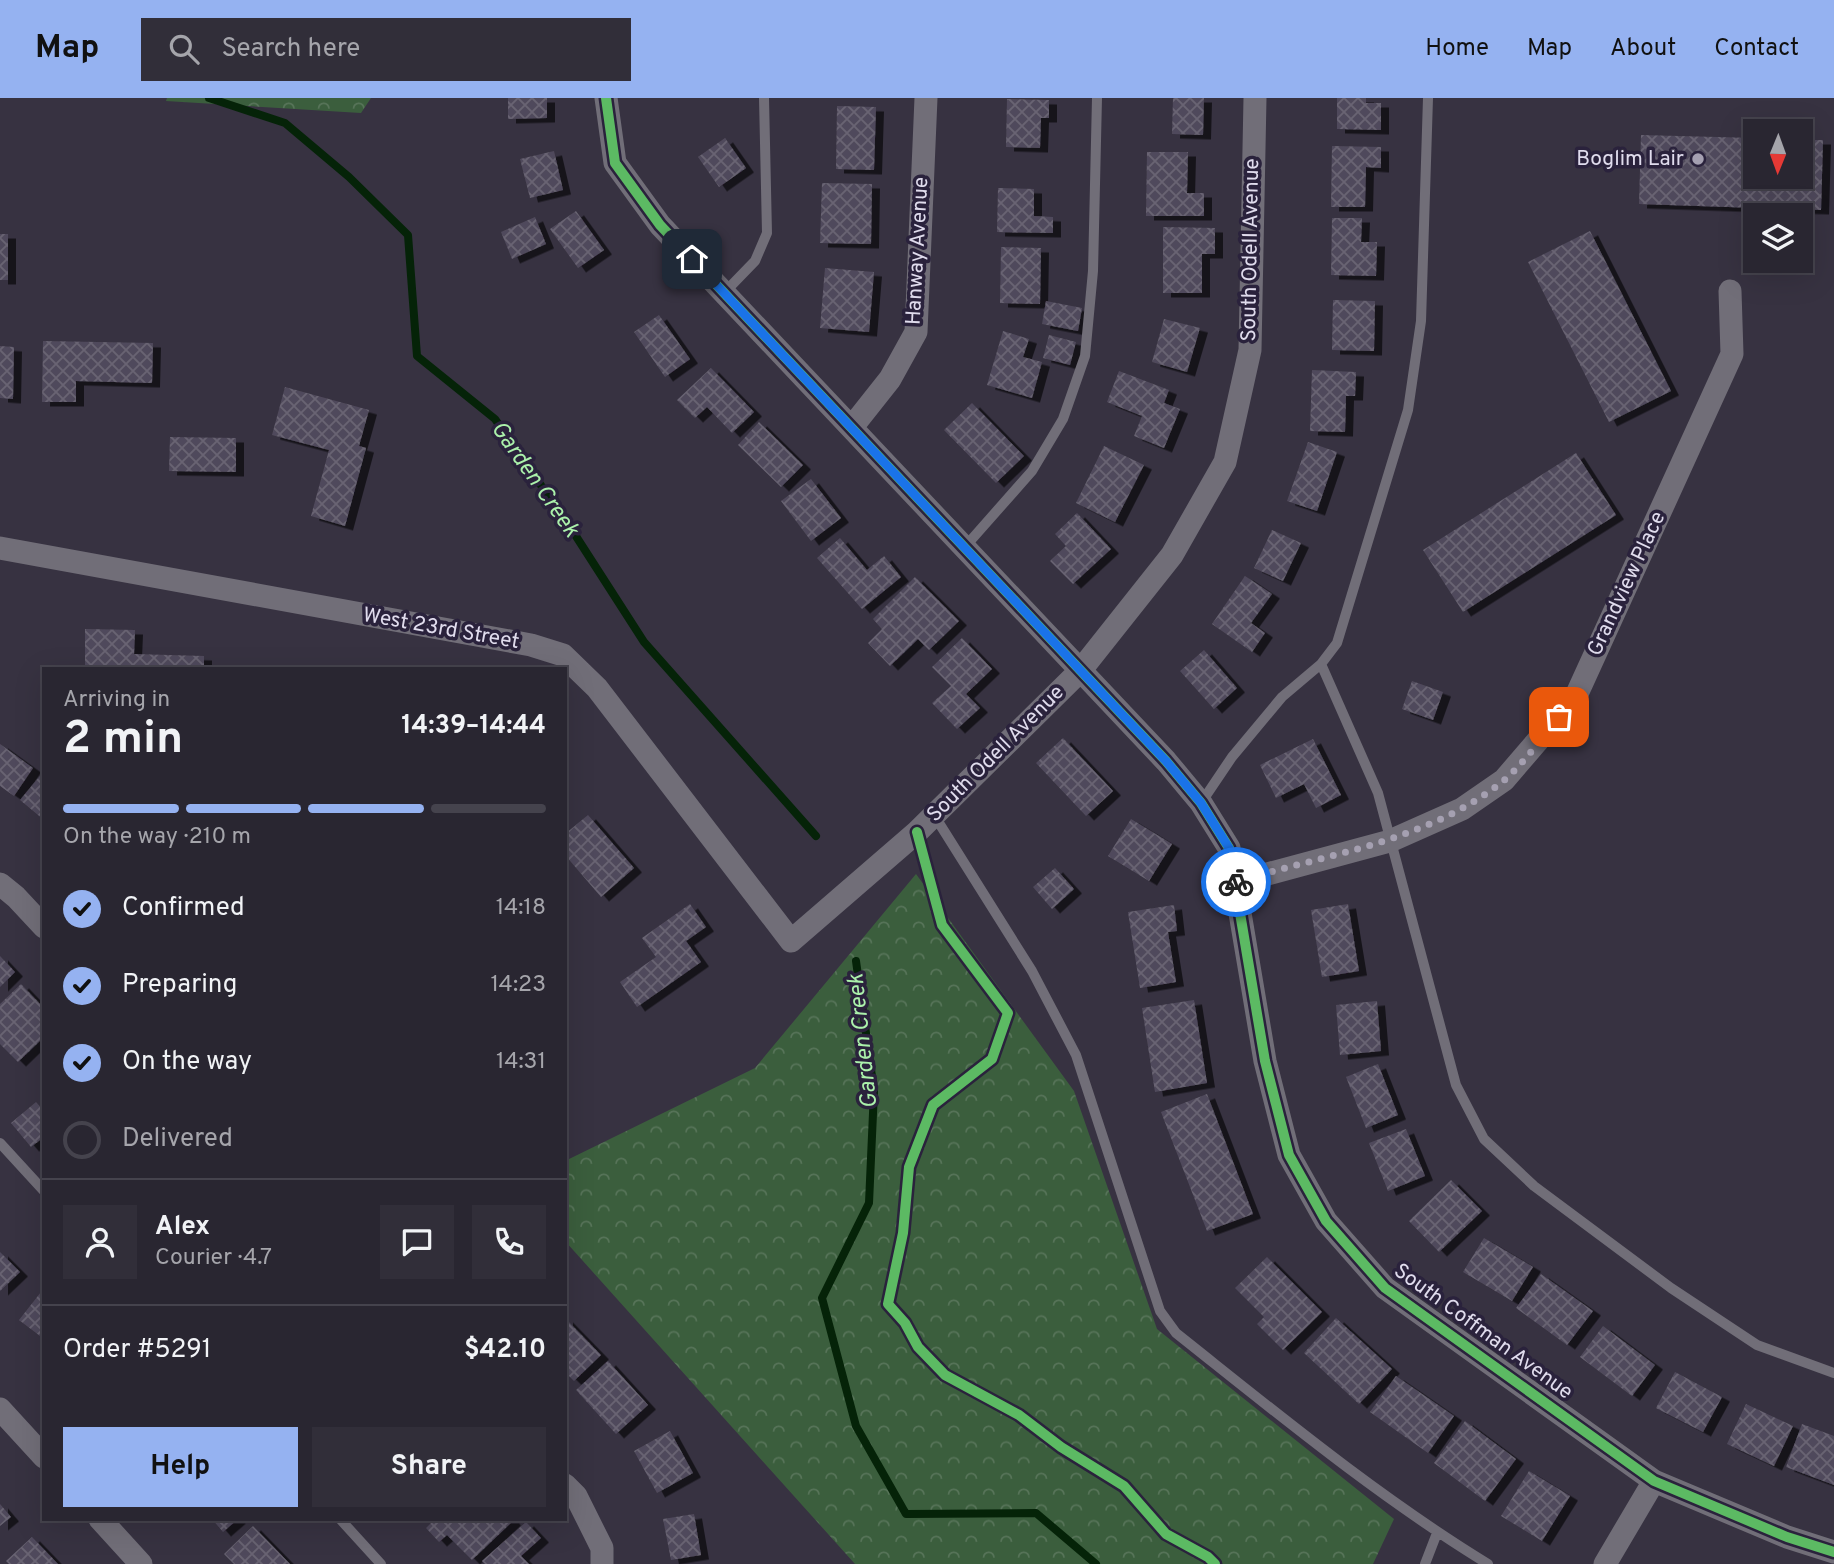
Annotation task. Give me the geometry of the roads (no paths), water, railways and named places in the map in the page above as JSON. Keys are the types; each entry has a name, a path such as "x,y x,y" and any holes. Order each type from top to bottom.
{"street":[{"name":"South Coffman Avenue","path":"606,98 615,163 660,225 1166,761 1201,803 1229,848 1265,1061 1289,1155 1326,1221 1385,1288 1654,1481 1787,1537 1834,1552"},
{"name":"Hanway Avenue","path":"852,428 890,379 916,332 926,98"},
{"name":"South Odell Avenue","path":"791,941 934,815 1080,671 1171,555 1224,462 1250,350 1255,98"},
{"name":"Grandview Place","path":"1234,883 1390,841 1462,809 1504,780 1576,696 1732,354 1730,291"},
{"name":"West 23rd Street","path":"0,548 531,645 563,655 597,688 791,941"},
{"path":"0,884 42,925"},
{"path":"0,1409 42,1455"},
{"path":"1605,1564 1654,1481"},
{"path":"567,1487 576,1496 602,1556"},
{"path":"102,1521 141,1564"}],"lane":[{"path":"724,293 755,261 767,233 764,98"},
{"path":"964,548 1032,471 1063,419 1085,356 1093,271 1097,98"},
{"path":"1201,803 1232,757 1282,697 1321,664 1337,643 1408,410 1421,321 1428,98"},
{"path":"1321,664 1378,793 1456,1085 1484,1139 1534,1186 1682,1295 1757,1345 1834,1373"},
{"path":"934,815 1032,971 1076,1055 1160,1311 1176,1333 1329,1455 1437,1532 1488,1564"},
{"path":"0,1143 42,1189"},
{"path":"343,1521 381,1564"},
{"path":"1425,1564 1437,1532"}],"waterway":[{"name":"Garden Creek","path":"209,98 285,123 349,177 408,235 417,356 495,419 572,530 644,642 816,836"},
{"name":"Garden Creek","path":"856,961 874,1091 869,1203 822,1298 856,1426 906,1514 1036,1513 1096,1564"}],"place":[{"name":"Boglim Lair","path":"1698,159"}]}
